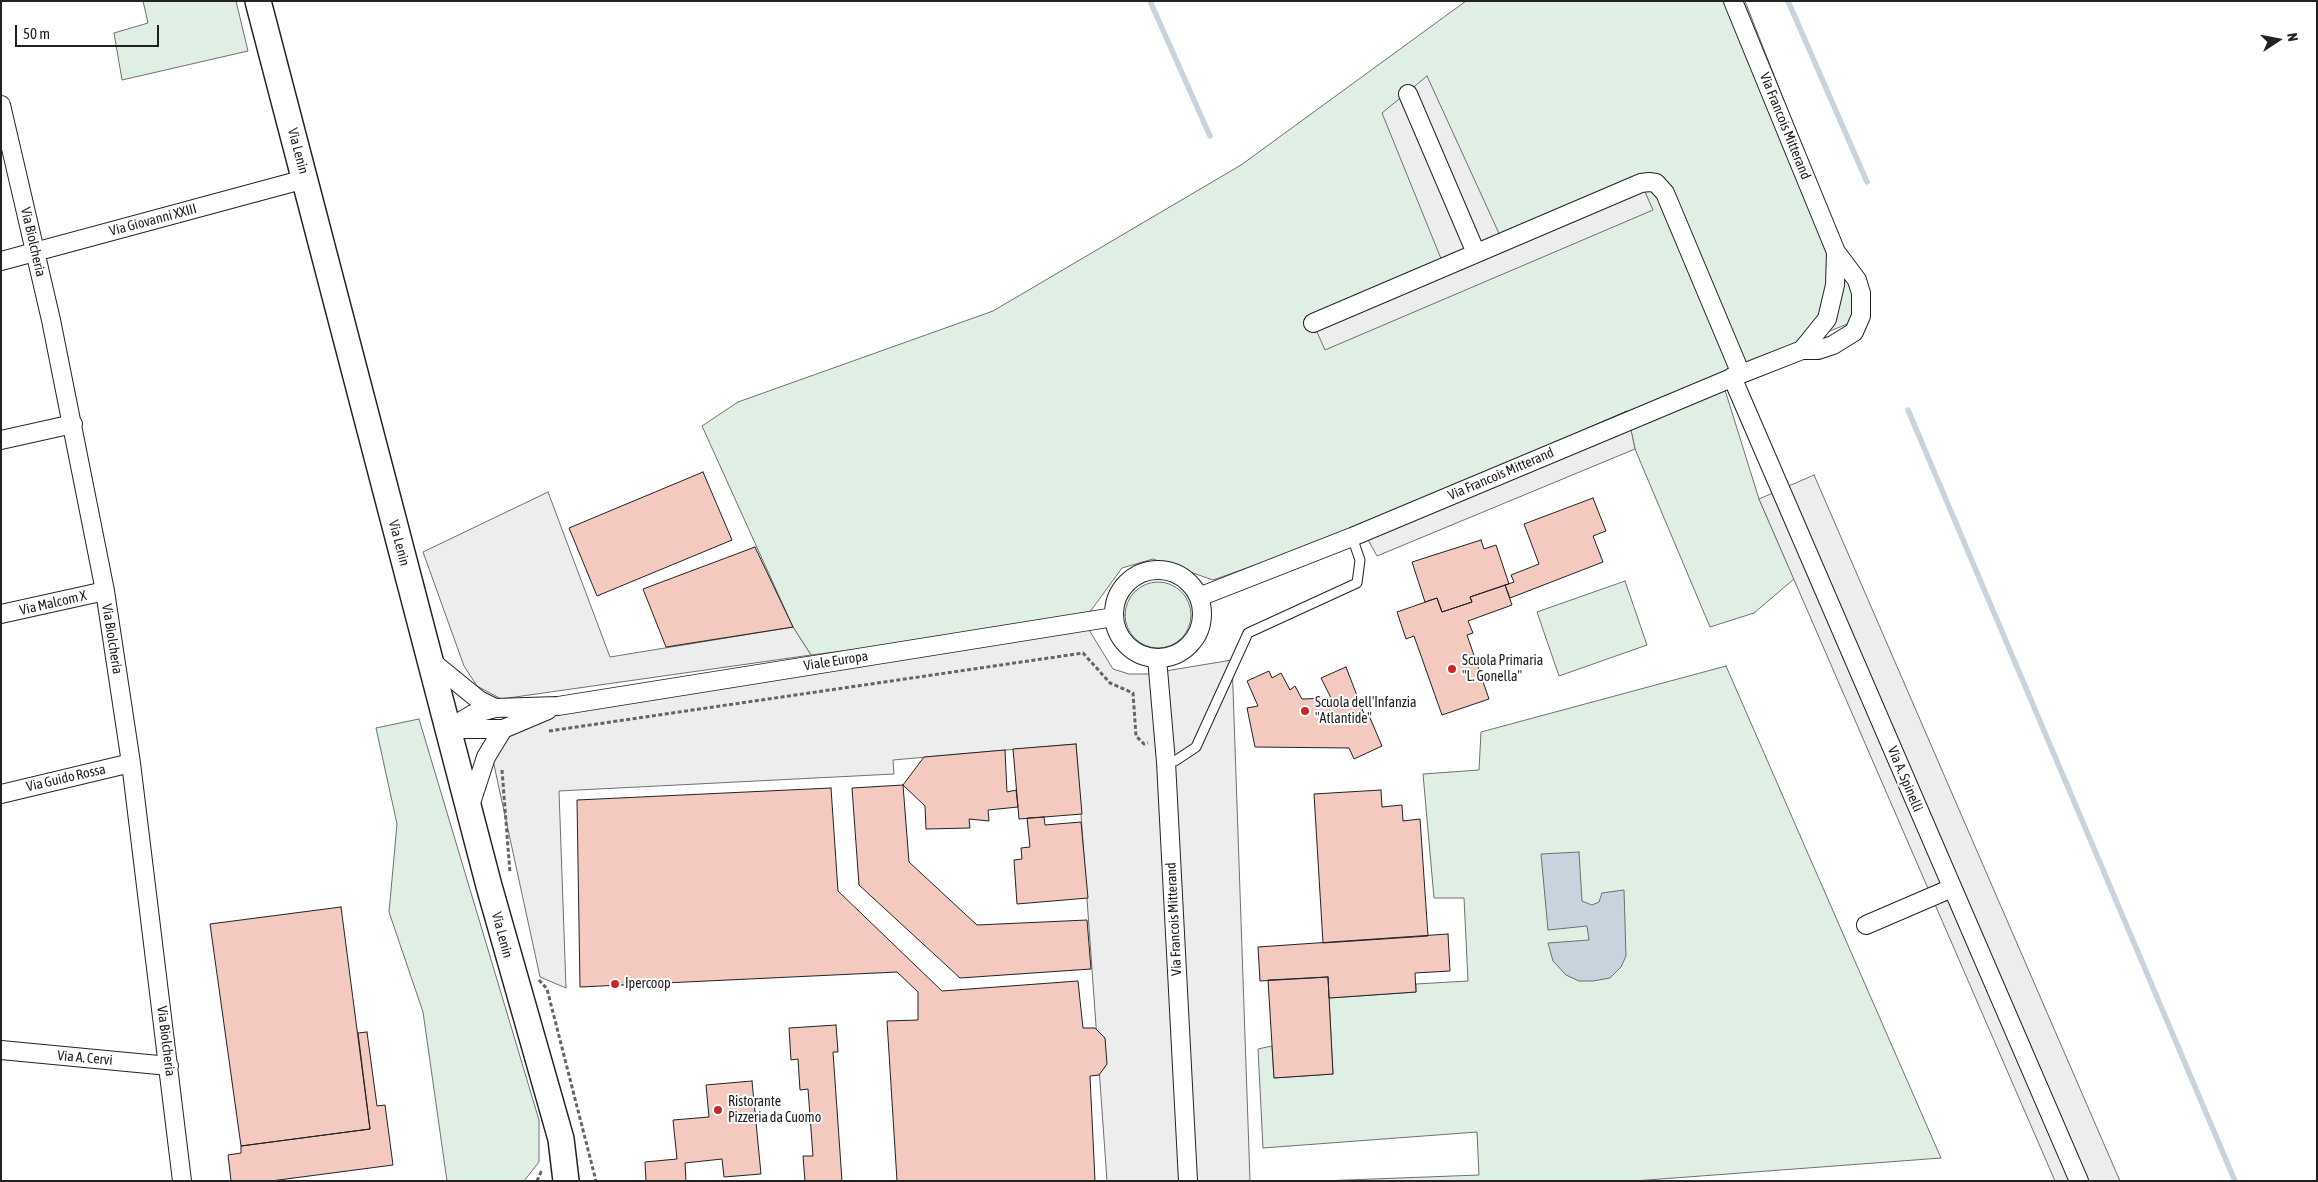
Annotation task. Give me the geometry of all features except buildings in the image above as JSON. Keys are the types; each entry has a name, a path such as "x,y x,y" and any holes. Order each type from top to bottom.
{"main road":[{"name":"Via Lenin","path":"258,1 469,810 544,1084 561,1139 566,1181"},
{"name":"Via Lenin","path":"544,1084 553,1145 550,1181"}],"street":[{"name":"Via Francois Mitterand","path":"1199,597 1352,537 1736,376 1802,350 1818,350 1844,340 1854,332 1861,316 1861,294 1857,280 1836,252 1734,1"},
{"path":"1408,94 1476,253"},
{"name":"Via Biolcheria","path":"1,105 73,424 105,591 131,763 182,1181"},
{"name":"Via Giovanni XXIII","path":"1,261 305,179"},
{"name":"Via A. Spinelli","path":"1313,323 1641,183 1656,183 1666,193 1736,376 1952,888 2079,1181"},
{"path":"1802,350 1827,319 1835,285 1836,252"},
{"path":"1,440 73,424"},
{"path":"1155,569 1181,576 1192,585 1199,597 1202,611 1200,626 1194,639 1184,649 1171,656 1157,658 1138,653 1123,641 1117,630 1114,617 1115,603 1120,590 1130,580 1142,573 1155,569"},
{"name":"Via Malcom X","path":"1,614 105,591"},
{"name":"Viale Europa","path":"558,706 1114,617"},
{"name":"Via Francois Mitterand","path":"1157,658 1166,762 1188,1181"},
{"path":"430,660 479,700 495,708"},
{"path":"448,729 473,714 495,708 558,706"},
{"path":"448,729 503,729 558,706"},
{"path":"469,810 486,756 503,729"},
{"name":"Via Guido Rossa","path":"1,794 131,763"},
{"path":"1866,925 1952,888"},
{"name":"Via A. Cervi","path":"1,1050 169,1066"}],"lane":[{"path":"1166,762 1175,761 1196,747 1248,633 1357,583 1360,560 1352,537"}],"path":[{"path":"545,732 1083,653 1110,684 1133,693 1136,736 1139,740 1144,744 1164,742"},
{"path":"504,762 502,781 512,880"},
{"path":"537,972 540,981 547,990 596,1181"}],"green space":[{"path":"143,1 236,1 248,51 122,80 114,33 148,23"},
{"path":"1466,1 1745,1 1868,316 1720,374 1759,499 1794,579 1754,613 1710,627 1635,449 1627,411 1361,527 1213,580 1153,559 1122,568 1084,620 811,655 793,627 702,426 738,402 993,311 1241,165"},
{"path":"1625,581 1647,645 1559,676 1537,612"},
{"path":"1158,582 1170,585 1181,592 1188,603 1191,615 1188,627 1181,638 1170,645 1158,648 1146,645 1135,638 1128,627 1125,615 1128,603 1135,592 1146,585"},
{"path":"1726,666 1941,1158 1634,1181 1320,1181 1479,1175 1477,1132 1263,1148 1258,1049 1272,1046 1274,1078 1333,1074 1329,998 1416,992 1416,984 1468,981 1464,898 1434,898 1423,774 1479,770 1481,732"},
{"path":"419,719 539,1120 539,1162 524,1181 447,1181 423,1012 389,912 397,824 376,728"}],"shaded area":[{"path":"1427,76 1502,240 1444,266 1382,113"},
{"path":"1641,183 1653,210 1325,350 1313,323"},
{"path":"1627,411 1635,449 1377,556 1361,527"},
{"path":"1814,475 2120,1181 2055,1181 1759,499"},
{"path":"548,492 610,657 793,627 811,655 501,699 477,686 464,666 423,552"},
{"path":"1086,625 1113,669 1129,674 1147,674 1232,660 1250,1181 1107,1181 1076,744 893,760 894,774 559,791 566,988 540,977 491,751 517,718"},
{"path":"1579,852 1582,901 1592,905 1599,902 1602,893 1624,890 1626,956 1621,967 1610,978 1593,981 1579,981 1566,975 1553,961 1548,943 1589,940 1587,926 1548,930 1541,854"}],"waterway":[{"path":"1150,1 1210,136"},
{"path":"1788,1 1867,182"},
{"path":"1908,410 2235,1181"}],"place":[{"name":"Scuola Primaria \"L. Gonella\"","path":"1452,669"},
{"name":"Scuola dell'Infanzia \"Atlantide\"","path":"1305,711"},
{"name":"Ipercoop","path":"615,984"},
{"name":"Ristorante Pizzeria da Cuomo","path":"718,1110"}]}
